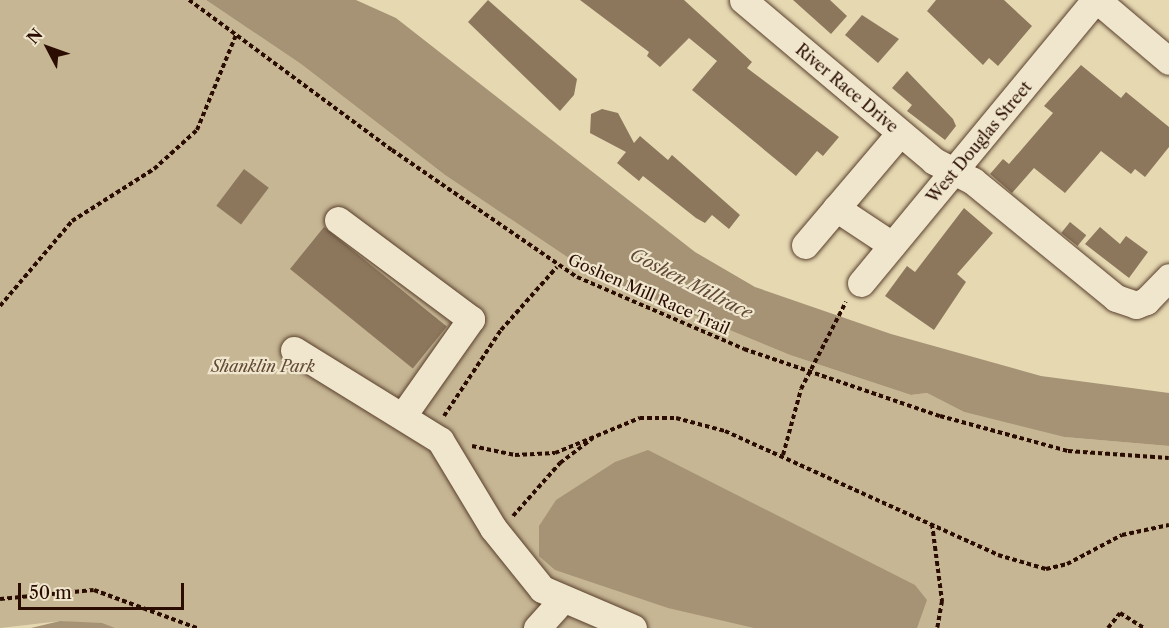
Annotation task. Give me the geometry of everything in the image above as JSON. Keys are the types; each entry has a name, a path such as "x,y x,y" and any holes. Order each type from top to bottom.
{"street":[{"path":"1096,0 1169,61"},
{"name":"West Douglas Street","path":"861,283 1096,0"},
{"name":"River Race Drive","path":"758,5 900,133 954,171 1116,298 1136,305 1146,301 1169,277"},
{"path":"805,245 900,133"},
{"path":"836,208 892,245"},
{"path":"338,220 471,319 404,414"},
{"path":"294,350 388,412 404,414 433,434 502,540 542,589 561,601 633,628"},
{"path":"537,628 561,601"}],"path":[{"name":"Goshen Mill Race Trail","path":"189,0 557,267 646,309 1032,444 1169,458"},
{"path":"0,306 72,221 154,169 197,130 236,35"},
{"path":"557,267 541,292 501,330 433,434 489,450 535,455 555,453 604,430 640,418 676,418 783,455 998,555 1055,569 1122,535 1169,525"},
{"path":"783,455 801,389 815,370 841,310"},
{"path":"502,540 534,490 604,430"},
{"path":"932,524 942,601 938,628"},
{"path":"0,599 94,590 197,628"},
{"path":"1108,628 1120,613 1144,628"}],"green space":[{"name":"Shanklin Park","path":"0,0 206,0 301,64 445,175 591,273 790,355 911,395 927,393 964,412 1064,437 1169,446 1169,628 115,628 61,621 0,628"}],"water":[{"name":"Goshen Millrace","path":"206,0 356,0 396,18 695,252 755,287 891,334 1041,376 1169,393 1169,446 1064,437 964,412 927,393 911,395 790,355 591,273 445,175 301,64"},
{"path":"648,450 915,585 927,600 917,628 754,628 668,608 555,570 539,556 539,526 556,500 615,462"},
{"path":"60,621 102,623 115,628 31,628"}],"building":[{"path":"488,0 577,79 574,95 560,111 468,22"},
{"path":"580,0 684,0 752,62 747,68 839,137 823,156 817,151 796,176 692,90 717,61 689,38 660,67 647,56 649,52"},
{"path":"793,0 830,0 847,16 831,34"},
{"path":"936,0 1004,0 1032,26 998,66 989,58 983,65 927,11"},
{"path":"862,15 899,39 878,63 845,35"},
{"path":"1081,65 1121,98 1126,92 1169,127 1169,147 1145,177 1135,169 1131,174 1101,151 1065,193 1034,168 1012,193 990,174 1003,159 1009,164 1053,113 1044,106"},
{"path":"907,71 953,119 956,126 945,140 907,111 912,105 892,88"},
{"path":"602,109 618,113 634,143 640,136 668,160 672,155 740,215 729,229 712,215 705,223 696,218 643,176 639,181 617,163 626,152 590,133 591,114"},
{"path":"244,169 269,188 241,224 216,206"},
{"path":"964,208 993,233 957,274 966,282 934,330 885,296 907,266 915,272"},
{"path":"1070,222 1086,235 1078,246 1061,233"},
{"path":"324,227 447,326 413,368 290,269"},
{"path":"1100,227 1120,244 1126,236 1148,252 1129,278 1085,244"}]}
